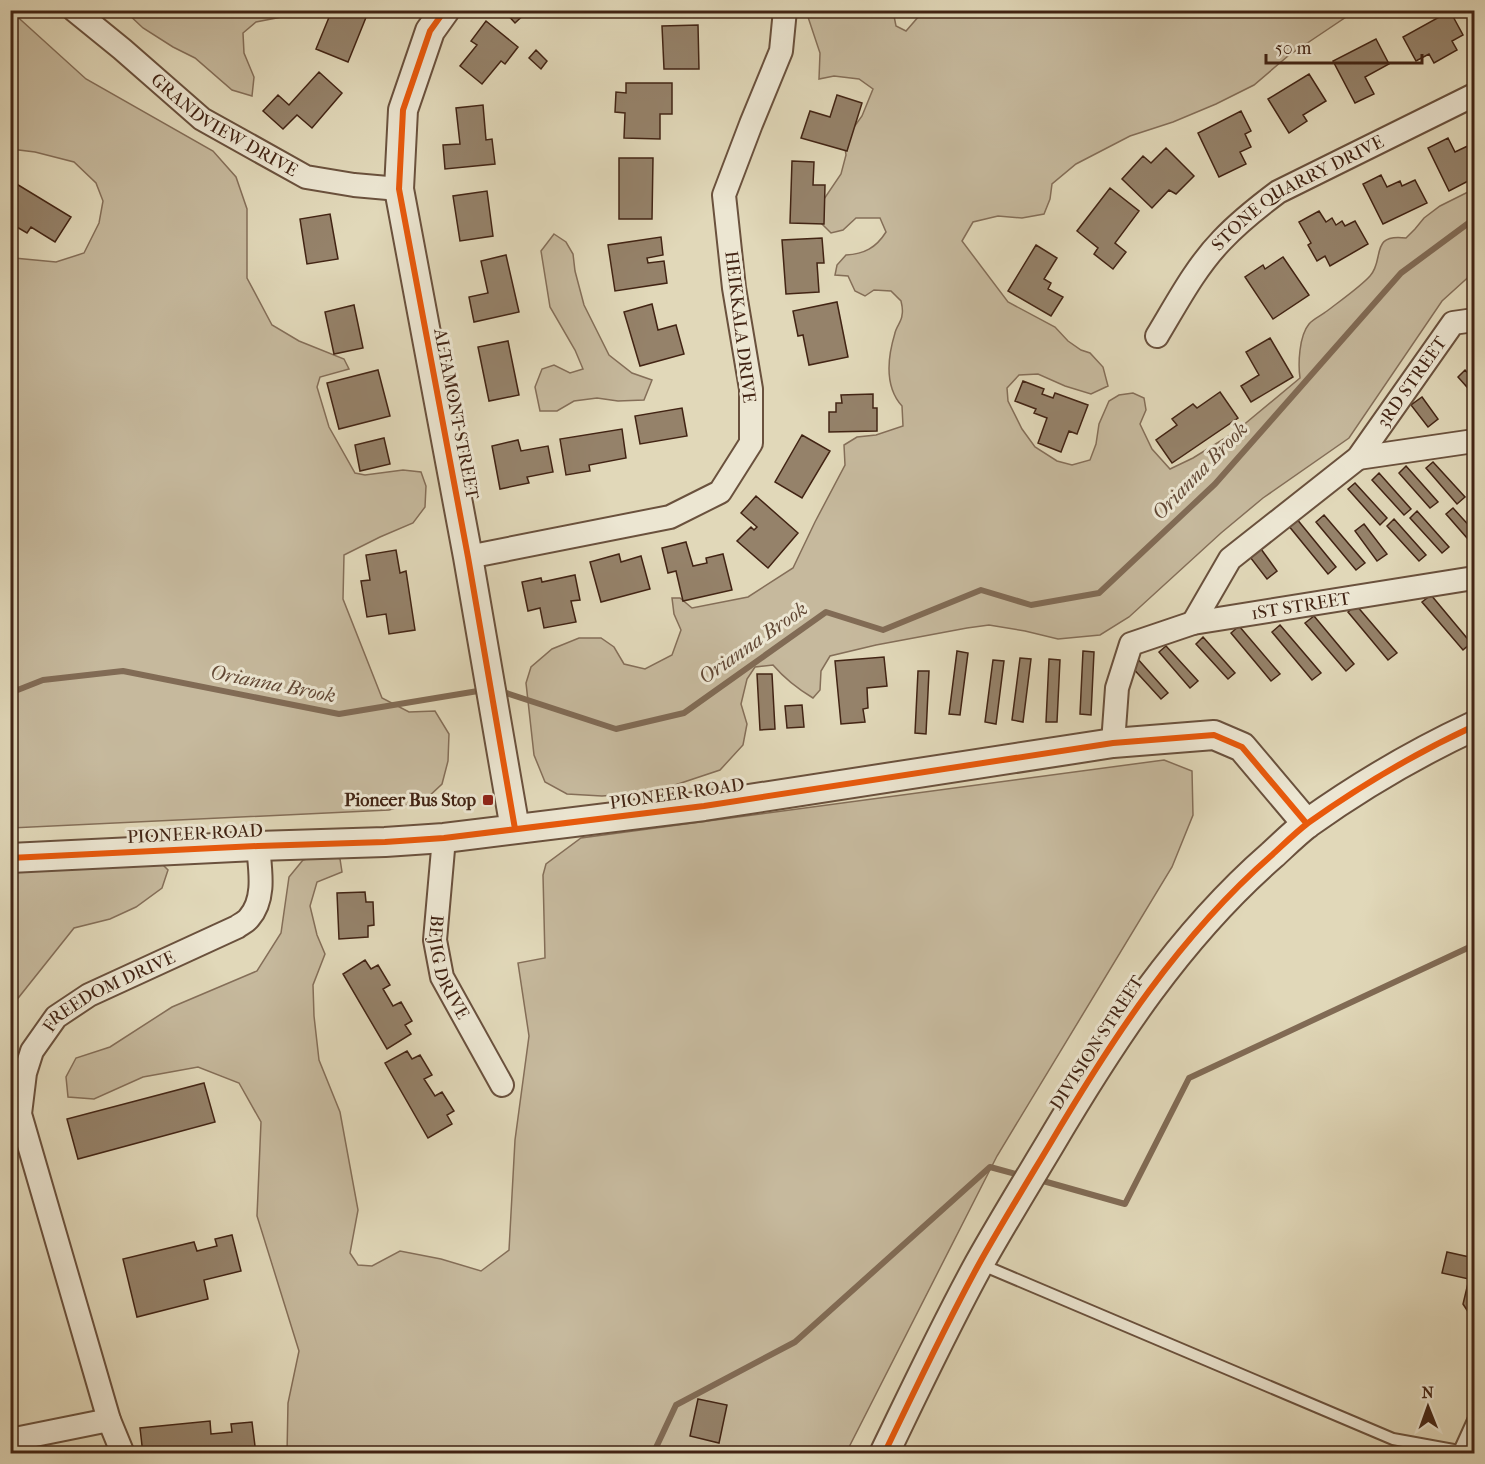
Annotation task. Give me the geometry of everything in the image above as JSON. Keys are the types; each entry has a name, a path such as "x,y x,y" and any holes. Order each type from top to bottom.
{"street":[{"name":"GRANDVIEW DRIVE","path":"74,10 202,119 306,177 399,189"},
{"name":"ALTAMONT STREET","path":"445,10 430,31 403,110 399,189 468,556 515,829"},
{"name":"HEIKKALA DRIVE","path":"468,556 670,517 720,492 750,443 751,389 734,288 724,195 781,51 785,10"},
{"name":"STONE QUARRY DRIVE","path":"1157,336 1189,281 1220,242 1251,212 1278,192 1474,94"},
{"name":"3RD STREET","path":"1358,458 1453,323 1474,320"},
{"path":"1193,623 1230,559 1358,458 1474,441"},
{"name":"1ST STREET","path":"1113,742 1117,688 1131,644 1193,623 1474,578"},
{"name":"DIVISION STREET","path":"884,1454 979,1264 1084,1087 1151,987 1197,930 1242,883 1307,824 1382,774 1474,726"},
{"name":"PIONEER ROAD","path":"10,858 444,838 704,806 1113,742 1214,735 1242,747 1307,824"},
{"name":"BEJIG DRIVE","path":"444,838 435,940 442,977 502,1085"},
{"name":"FREEDOM DRIVE","path":"123,1454 109,1420 20,1114 25,1073 37,1043 56,1017 65,1010 89,995 248,920 256,908 261,883 258,846"},
{"path":"10,1440 109,1420"}],"lane":[{"path":"979,1264 1393,1439 1459,1451 1474,1418"}],"shaded area":[{"path":"921,10 1355,11 1288,56 1254,85 1173,122 1130,136 1076,164 1052,184 1050,199 1044,214 1022,218 998,216 973,222 962,241 1008,302 1055,327 1068,341 1090,353 1103,367 1108,386 1091,394 1038,374 1019,375 1007,388 1008,401 1022,429 1035,447 1057,461 1072,465 1090,460 1096,444 1099,424 1109,401 1119,395 1133,393 1144,398 1146,410 1140,424 1152,449 1170,469 1193,458 1235,432 1300,378 1300,350 1309,324 1370,276 1377,263 1382,244 1394,238 1406,238 1424,218 1440,206 1474,189 1474,272 1442,301 1349,438 1263,498 1129,617 1100,635 1058,639 989,625 876,645 830,656 821,671 820,690 813,698 782,675 773,665 755,667 747,679 741,704 747,724 743,745 720,770 654,792 602,796 567,794 545,782 534,755 526,683 531,667 552,649 579,638 601,638 614,647 624,664 645,669 672,655 681,630 674,614 672,598 680,598 692,608 748,597 793,568 845,465 844,445 857,437 876,435 903,426 902,406 892,389 889,371 893,342 902,317 901,301 891,291 874,290 865,296 855,291 848,276 835,275 837,265 846,255 869,249 886,232 880,218 856,218 843,230 831,233 818,220 824,199 841,174 846,155 844,141 862,116 873,89 859,79 834,76 819,79 820,53 808,17 796,11 893,11 896,26 906,31 919,16"},
{"path":"11,11 86,79 213,151 236,177 247,209 247,278 272,325 299,341 344,359 349,369 320,377 317,387 329,427 355,473 365,475 403,470 421,472 426,486 425,507 413,523 344,555 343,599 382,698 409,712 435,711 449,734 448,761 442,784 426,799 389,810 11,828 11,256 56,262 84,253 99,223 103,201 96,183 74,162 35,152 11,149"},
{"path":"125,11 301,11 256,22 243,33 244,53 254,77 252,96 232,90 195,58 143,28"},
{"path":"554,234 566,242 573,254 584,305 609,355 632,373 652,380 644,400 618,401 597,398 574,401 557,411 540,411 535,387 542,369 554,365 570,373 583,369 575,350 550,307 541,251"},
{"path":"1164,760 1192,771 1193,815 1172,867 997,1156 846,1453 287,1453 288,1403 299,1351 257,1216 261,1122 239,1083 198,1067 143,1077 94,1099 68,1097 66,1077 76,1058 110,1047 172,1007 257,971 281,933 289,877 303,860 329,853 340,859 342,872 317,882 310,906 317,935 325,954 313,985 314,1016 319,1060 340,1112 358,1210 350,1253 358,1265 372,1266 400,1251 441,1259 481,1271 509,1250 515,1140 529,1036 518,963 545,958 543,875 546,864 581,838"},
{"path":"160,862 168,870 162,888 136,907 110,919 74,928 11,1007 11,872"}],"building":[{"path":"332,10 369,10 348,62 316,49"},
{"path":"503,10 529,10 515,23"},
{"path":"1450,11 1463,35 1452,41 1457,50 1434,63 1429,54 1416,61 1403,37"},
{"path":"486,21 518,47 505,64 501,61 482,84 460,66 477,45 471,41"},
{"path":"698,25 699,69 664,69 662,26"},
{"path":"1376,39 1389,64 1365,77 1374,94 1355,103 1333,61"},
{"path":"536,50 547,61 541,69 529,58"},
{"path":"319,72 342,93 312,128 297,115 283,129 263,111 278,95 289,105"},
{"path":"1309,74 1326,101 1303,115 1307,121 1289,133 1268,99"},
{"path":"626,83 672,83 672,114 660,114 660,139 624,138 625,113 615,112 616,92 626,93"},
{"path":"837,95 862,103 847,151 801,138 810,111 830,117"},
{"path":"483,105 486,140 492,139 495,164 445,169 443,145 460,144 456,108"},
{"path":"1241,111 1251,131 1245,134 1251,147 1240,152 1246,164 1219,177 1198,133"},
{"path":"1448,138 1455,152 1474,143 1474,178 1449,191 1428,148"},
{"path":"1166,148 1194,176 1176,194 1169,190 1152,208 1122,179 1143,156 1151,163"},
{"path":"619,158 653,158 652,219 619,219"},
{"path":"792,161 814,162 813,185 825,185 824,224 790,223"},
{"path":"1381,175 1387,187 1400,181 1402,186 1415,180 1427,203 1383,224 1363,184"},
{"path":"10,180 71,217 55,242 31,227 27,233 10,223"},
{"path":"1110,188 1139,211 1115,243 1126,252 1113,269 1094,254 1098,248 1077,231"},
{"path":"487,191 493,236 460,241 453,196"},
{"path":"1319,211 1326,222 1332,218 1336,225 1342,221 1345,226 1355,221 1368,244 1330,266 1325,256 1317,261 1308,245 1311,243 1299,222"},
{"path":"330,214 338,259 307,264 300,219"},
{"path":"661,237 663,255 647,258 648,263 664,261 667,283 615,291 608,245"},
{"path":"822,238 824,263 817,263 819,292 786,294 782,240"},
{"path":"1036,245 1057,258 1044,279 1051,283 1048,289 1063,297 1051,316 1008,291"},
{"path":"506,255 519,312 474,322 469,297 488,293 481,261"},
{"path":"1283,257 1309,295 1273,319 1245,277 1263,265 1265,269"},
{"path":"837,302 848,357 809,365 803,335 798,336 793,311"},
{"path":"652,304 658,330 676,325 684,354 640,366 624,312"},
{"path":"354,305 363,348 334,354 325,312"},
{"path":"1270,338 1293,377 1251,402 1241,386 1259,375 1246,352"},
{"path":"508,341 519,395 489,401 478,347"},
{"path":"378,370 390,416 339,429 327,383"},
{"path":"1465,370 1474,380 1474,395 1458,377"},
{"path":"1023,381 1044,389 1042,394 1053,398 1055,393 1088,405 1077,434 1069,431 1061,452 1038,443 1047,418 1034,413 1036,409 1015,401"},
{"path":"1220,392 1238,418 1172,463 1156,440 1177,425 1172,419 1193,404 1197,408"},
{"path":"873,394 873,408 877,408 877,431 829,432 829,412 836,412 836,403 842,403 841,395"},
{"path":"1422,397 1438,419 1428,427 1411,405"},
{"path":"682,408 687,436 640,444 635,416"},
{"path":"622,429 626,458 589,465 590,471 566,475 560,439"},
{"path":"802,435 830,451 802,498 775,482"},
{"path":"384,438 390,464 360,471 355,445"},
{"path":"518,440 521,451 548,446 553,472 527,477 529,483 500,489 492,446"},
{"path":"1433,462 1465,497 1457,504 1426,468"},
{"path":"1406,466 1438,502 1430,508 1399,473"},
{"path":"1379,473 1411,509 1404,515 1372,480"},
{"path":"1355,483 1387,518 1380,525 1348,489"},
{"path":"756,496 798,533 768,568 737,541 751,527 754,530 757,527 741,513"},
{"path":"1453,508 1474,531 1474,546 1446,514"},
{"path":"1417,511 1449,547 1442,553 1410,518"},
{"path":"1324,515 1365,563 1356,570 1316,522"},
{"path":"1296,518 1336,567 1328,574 1288,525"},
{"path":"1394,519 1426,555 1419,561 1387,526"},
{"path":"1364,524 1387,554 1377,561 1355,531"},
{"path":"686,542 693,566 707,563 706,558 723,554 732,590 683,601 676,571 668,573 662,548"},
{"path":"1261,549 1277,571 1267,579 1250,557"},
{"path":"396,550 400,573 406,571 415,630 389,634 386,614 367,617 361,581 370,580 366,555"},
{"path":"619,554 621,562 641,556 650,589 601,602 590,562"},
{"path":"575,575 580,600 571,601 576,622 544,628 540,608 528,611 522,582 541,578 542,582"},
{"path":"1431,595 1471,643 1463,650 1422,602"},
{"path":"1356,605 1397,653 1388,660 1348,612"},
{"path":"1314,616 1354,664 1346,671 1305,623"},
{"path":"1280,625 1321,673 1312,680 1272,632"},
{"path":"1239,626 1280,674 1271,681 1231,633"},
{"path":"1203,637 1235,673 1228,679 1196,644"},
{"path":"1166,646 1198,681 1190,688 1159,652"},
{"path":"957,651 968,653 960,715 949,714"},
{"path":"1083,651 1094,652 1091,715 1080,714"},
{"path":"884,657 887,686 867,688 868,708 863,709 865,722 841,724 835,661"},
{"path":"1136,657 1168,693 1161,699 1129,664"},
{"path":"1020,658 1031,659 1023,722 1012,720"},
{"path":"1049,659 1060,660 1057,722 1046,722"},
{"path":"993,660 1004,661 996,724 985,722"},
{"path":"918,671 929,671 926,734 915,733"},
{"path":"757,674 772,674 775,729 760,730"},
{"path":"802,705 804,727 787,728 785,706"},
{"path":"365,892 366,902 373,902 374,925 368,926 368,937 339,939 337,893"},
{"path":"365,960 371,969 378,965 390,985 383,989 393,1006 401,1002 412,1021 405,1025 411,1034 387,1049 343,974"},
{"path":"407,1051 412,1059 420,1055 432,1075 424,1079 435,1096 442,1092 454,1111 447,1115 452,1124 428,1138 385,1063"},
{"path":"204,1083 215,1122 78,1159 67,1119"},
{"path":"232,1235 241,1271 204,1280 208,1299 137,1317 123,1259 194,1242 197,1251 217,1246 215,1239"},
{"path":"1447,1252 1474,1258 1474,1321 1463,1304 1469,1279 1442,1273"},
{"path":"698,1399 727,1405 719,1443 690,1436"},
{"path":"210,1421 211,1434 232,1432 231,1424 252,1422 256,1454 143,1454 140,1428"}],"waterway":[{"name":"Orianna Brook","path":"500,691 616,729 684,713 826,612 883,630 981,590 1031,605 1099,593 1215,484 1401,273 1474,219"},
{"name":"Orianna Brook","path":"10,693 43,680 123,671 339,714 484,690"},
{"path":"1036,1179 1125,1204 1189,1078 1474,945"},
{"path":"653,1454 676,1405 795,1342 990,1167 1023,1176"}],"cycle path":[{"path":"445,10 430,31 403,110 399,189 468,557 515,829"},
{"path":"884,1454 930,1358 996,1234 1098,1066 1149,990 1177,954 1238,886 1308,823 1389,771 1474,726"},
{"path":"10,858 444,838 704,806 1113,743 1214,735 1242,747 1307,824"}],"place":[{"name":"Pioneer Bus Stop","path":"488,800"}]}
